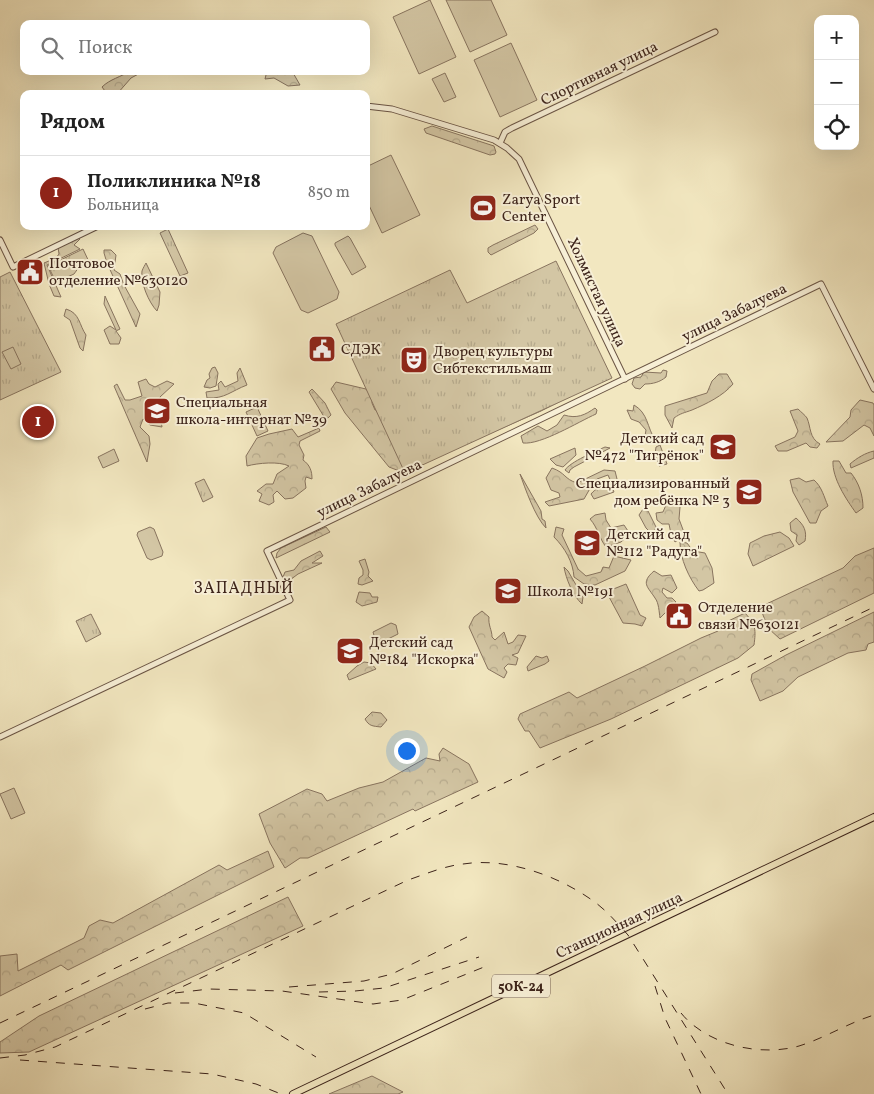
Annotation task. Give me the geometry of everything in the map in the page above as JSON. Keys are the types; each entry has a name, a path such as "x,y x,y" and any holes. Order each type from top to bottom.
{"main road":[{"name":"Станционная улица","path":"293,1094 874,817"}],"street":[{"name":"Спортивная улица","path":"500,142 505,132 512,128 715,32"},
{"path":"370,106 392,109 500,142"},
{"name":"Холмистая улица","path":"500,142 519,160 524,168 624,379"},
{"path":"0,240 13,268 90,230"},
{"name":"улица Забалуева","path":"0,737 290,600 266,551 821,284 874,389"}],"green space":[{"path":"430,0 456,57 419,74 393,17"},
{"path":"446,0 491,0 507,35 470,52"},
{"path":"511,43 537,100 500,117 474,60"},
{"path":"445,73 456,97 444,102 432,79"},
{"path":"122,75 137,75 131,78 120,90 104,90 102,87"},
{"path":"266,75 294,75 300,85 288,86 274,78 265,79"},
{"path":"432,126 494,146 496,152 490,155 426,133 424,129"},
{"path":"391,155 420,215 382,233 370,208 370,165"},
{"path":"535,225 538,229 534,233 491,255 488,252 488,248 493,245"},
{"path":"168,230 188,273 180,276 160,233"},
{"path":"303,233 312,236 339,292 337,299 308,313 301,310 273,253 276,247"},
{"path":"348,236 366,267 352,275 335,245 335,243"},
{"path":"77,238 80,239 74,245 80,249 47,265 61,297 54,296 44,263 56,258 59,254 58,247"},
{"path":"83,249 90,264 79,267 74,274 56,282 48,266"},
{"path":"104,250 111,250 116,255 114,270 120,274 140,314 136,327 107,263"},
{"path":"556,261 612,378 405,473 336,324 450,270 467,303"},
{"path":"146,263 160,292 157,311 148,298 142,281 142,271"},
{"path":"10,272 61,372 0,400 0,277"},
{"path":"105,296 120,329 116,331 121,338 119,344 110,344 104,330 110,326 116,330 104,304"},
{"path":"66,309 77,316 86,335 83,351 80,348 70,320 64,316"},
{"path":"13,347 21,364 11,369 2,352"},
{"path":"215,367 218,373 216,386 204,387 210,378 209,374 212,368"},
{"path":"240,368 247,385 223,396 207,398 206,392 219,390 218,384 221,381 225,387 238,381 237,373"},
{"path":"663,370 667,371 666,377 659,381 645,384 640,389 635,388 632,384 634,378 641,377 644,372 661,373"},
{"path":"719,374 727,374 733,384 714,399 674,418 672,428 665,415 665,406 707,393 712,381"},
{"path":"606,378 541,411 402,472 389,467 345,413 331,389 336,382 366,389 372,397 375,410 385,410 513,398"},
{"path":"146,379 149,384 155,387 167,381 174,384 160,397 162,427 150,425 143,419 140,427 149,436 150,444 147,462 114,386 117,384 125,400 130,400 142,396 138,382"},
{"path":"312,389 325,403 331,415 326,420 309,392"},
{"path":"860,400 873,403 874,405 874,436 870,428 864,425 843,441 826,442 850,417 851,410"},
{"path":"634,405 645,416 655,440 654,444 649,443 645,436 646,430 639,422 631,419 627,410 633,411"},
{"path":"257,407 268,431 257,436 246,412"},
{"path":"595,408 597,410 596,414 560,432 531,443 523,443 521,436 538,426 547,431 557,425 564,415 581,416"},
{"path":"798,409 807,418 812,436 820,444 817,448 810,447 806,443 787,451 778,451 775,446 795,437 798,431 790,411"},
{"path":"319,428 320,431 300,441 299,445 304,455 303,460 309,466 312,473 312,479 306,477 306,488 293,498 285,499 277,491 273,495 274,502 269,505 259,501 262,494 257,491 266,484 273,484 277,474 289,466 280,463 268,463 247,466 246,456 257,438 292,429 298,437"},
{"path":"660,445 667,464 659,466 655,454 656,447"},
{"path":"605,447 610,448 574,467 569,473 565,470 577,460"},
{"path":"575,448 576,455 563,467 556,465 550,459"},
{"path":"114,449 119,461 103,468 98,457"},
{"path":"874,451 874,458 851,468 850,464 855,460 864,454"},
{"path":"833,461 839,461 846,473 851,473 858,485 863,508 856,513 837,481"},
{"path":"552,468 577,483 604,470 615,471 619,487 613,487 608,475 597,479 584,499 549,506 545,502 560,497 559,493 551,490 546,478"},
{"path":"520,474 541,511 546,528 534,510"},
{"path":"799,478 806,482 814,480 821,489 828,506 821,511 816,523 810,523 793,492 790,480"},
{"path":"204,479 213,497 203,502 195,483"},
{"path":"607,483 611,485 614,492 594,499 591,494"},
{"path":"678,501 680,507 679,519 685,535 675,542 669,524 662,524 657,520 656,513 663,512 666,505"},
{"path":"643,509 648,511 656,527 653,535 646,528 639,515"},
{"path":"605,513 606,520 611,528 624,525 630,534 621,542 606,547 590,519 595,515"},
{"path":"796,518 803,526 806,534 805,541 799,545 796,541 797,535 791,531 790,523"},
{"path":"150,527 154,529 163,552 162,556 151,560 147,558 137,535 138,532"},
{"path":"326,527 330,532 276,558 281,548"},
{"path":"556,527 564,529 562,535 578,569 586,576 601,572 603,567 609,568 614,556 631,560 625,571 595,585 584,584 574,577 568,556 554,537"},
{"path":"780,532 789,538 794,546 753,566 748,554 750,543 764,536"},
{"path":"680,542 687,543 693,551 705,553 712,568 714,583 699,591 686,568"},
{"path":"874,548 874,593 780,639 768,628 760,607 843,568 855,556"},
{"path":"320,551 323,556 312,563 322,563 298,574 286,583 283,577 285,572 294,570 301,561"},
{"path":"365,559 369,572 368,576 373,581 362,585 358,584 359,578 363,575 359,561"},
{"path":"564,567 583,597 582,604 570,587"},
{"path":"654,571 662,576 671,575 677,588 672,593 663,588 662,592 667,598 672,598 676,602 660,618 657,602 646,582"},
{"path":"626,584 640,615 646,618 642,626 623,623 608,595 611,590"},
{"path":"359,592 370,593 372,597 378,597 377,602 362,606 356,602"},
{"path":"482,611 489,617 492,637 495,640 504,632 508,644 513,642 518,635 526,636 518,653 512,655 518,658 516,665 508,664 504,668 507,672 504,678 488,669 469,627 474,617"},
{"path":"874,612 874,642 868,644 866,650 848,653 798,677 783,691 760,701 751,680 752,674 786,655"},
{"path":"745,613 754,628 754,645 738,658 611,719 540,748 529,731 525,731 518,719 520,714 569,692 577,698 718,631 720,625"},
{"path":"91,614 101,634 86,642 76,621"},
{"path":"391,623 396,625 398,634 380,643 376,642 373,632"},
{"path":"536,656 542,658 547,656 549,661 528,671 527,667"},
{"path":"364,662 371,663 376,669 349,680 347,675"},
{"path":"372,712 381,713 387,720 381,727 371,725 365,719"},
{"path":"443,748 469,764 478,782 415,811 413,809 308,858 300,858 285,868 270,843 259,814 307,789 322,794 327,801 359,788 383,782 426,758 440,761 439,754"},
{"path":"14,788 25,813 11,819 0,794"},
{"path":"268,851 274,867 68,970 61,965 0,996 0,956 17,954 18,971 84,938 89,926 100,920 113,923 219,865 227,870"},
{"path":"288,897 303,926 29,1052 0,1053 0,1042 39,1016"},
{"path":"372,1076 403,1092 398,1094 329,1094"}],"railway":[{"path":"0,1023 874,607"},
{"path":"0,1058 25,1055 55,1047 408,880 456,865 497,863 515,866 550,877 582,893 609,914 628,935 728,1094"},
{"path":"289,987 364,981 392,974 467,937"},
{"path":"319,992 384,988 479,957"},
{"path":"175,993 209,989 282,991 373,1004 402,1000 484,967"},
{"path":"655,986 665,1018 701,1094"},
{"path":"145,1009 168,1003 194,1003 244,1013 316,1057"},
{"path":"681,1013 692,1024 719,1040 735,1046 768,1050 799,1046 874,1015"},
{"path":"20,1060 212,1074 256,1084 281,1094"}],"place":[{"name":"Zarya Sport Center","path":"483,208"},
{"name":"Почтовое отделение №630120","path":"30,272"},
{"name":"СДЭК","path":"322,349"},
{"name":"Дворец культуры Сибтекстильмаш","path":"414,360"},
{"name":"Специальная школа-интернат №39","path":"157,411"},
{"name":"Поликлиника №18","path":"38,422"},
{"name":"Детский сад №472 \"Тигрёнок\"","path":"723,447"},
{"name":"Специализированный дом ребёнка № 3","path":"749,492"},
{"name":"Детский сад №112 \"Радуга\"","path":"587,543"},
{"name":"Школа №191","path":"508,591"},
{"name":"Отделение связи №630121","path":"679,616"},
{"name":"Детский сад №184 \"Искорка\"","path":"350,651"}],"district":[{"name":"ЗАПАДНЫЙ","path":"244,587"}]}
